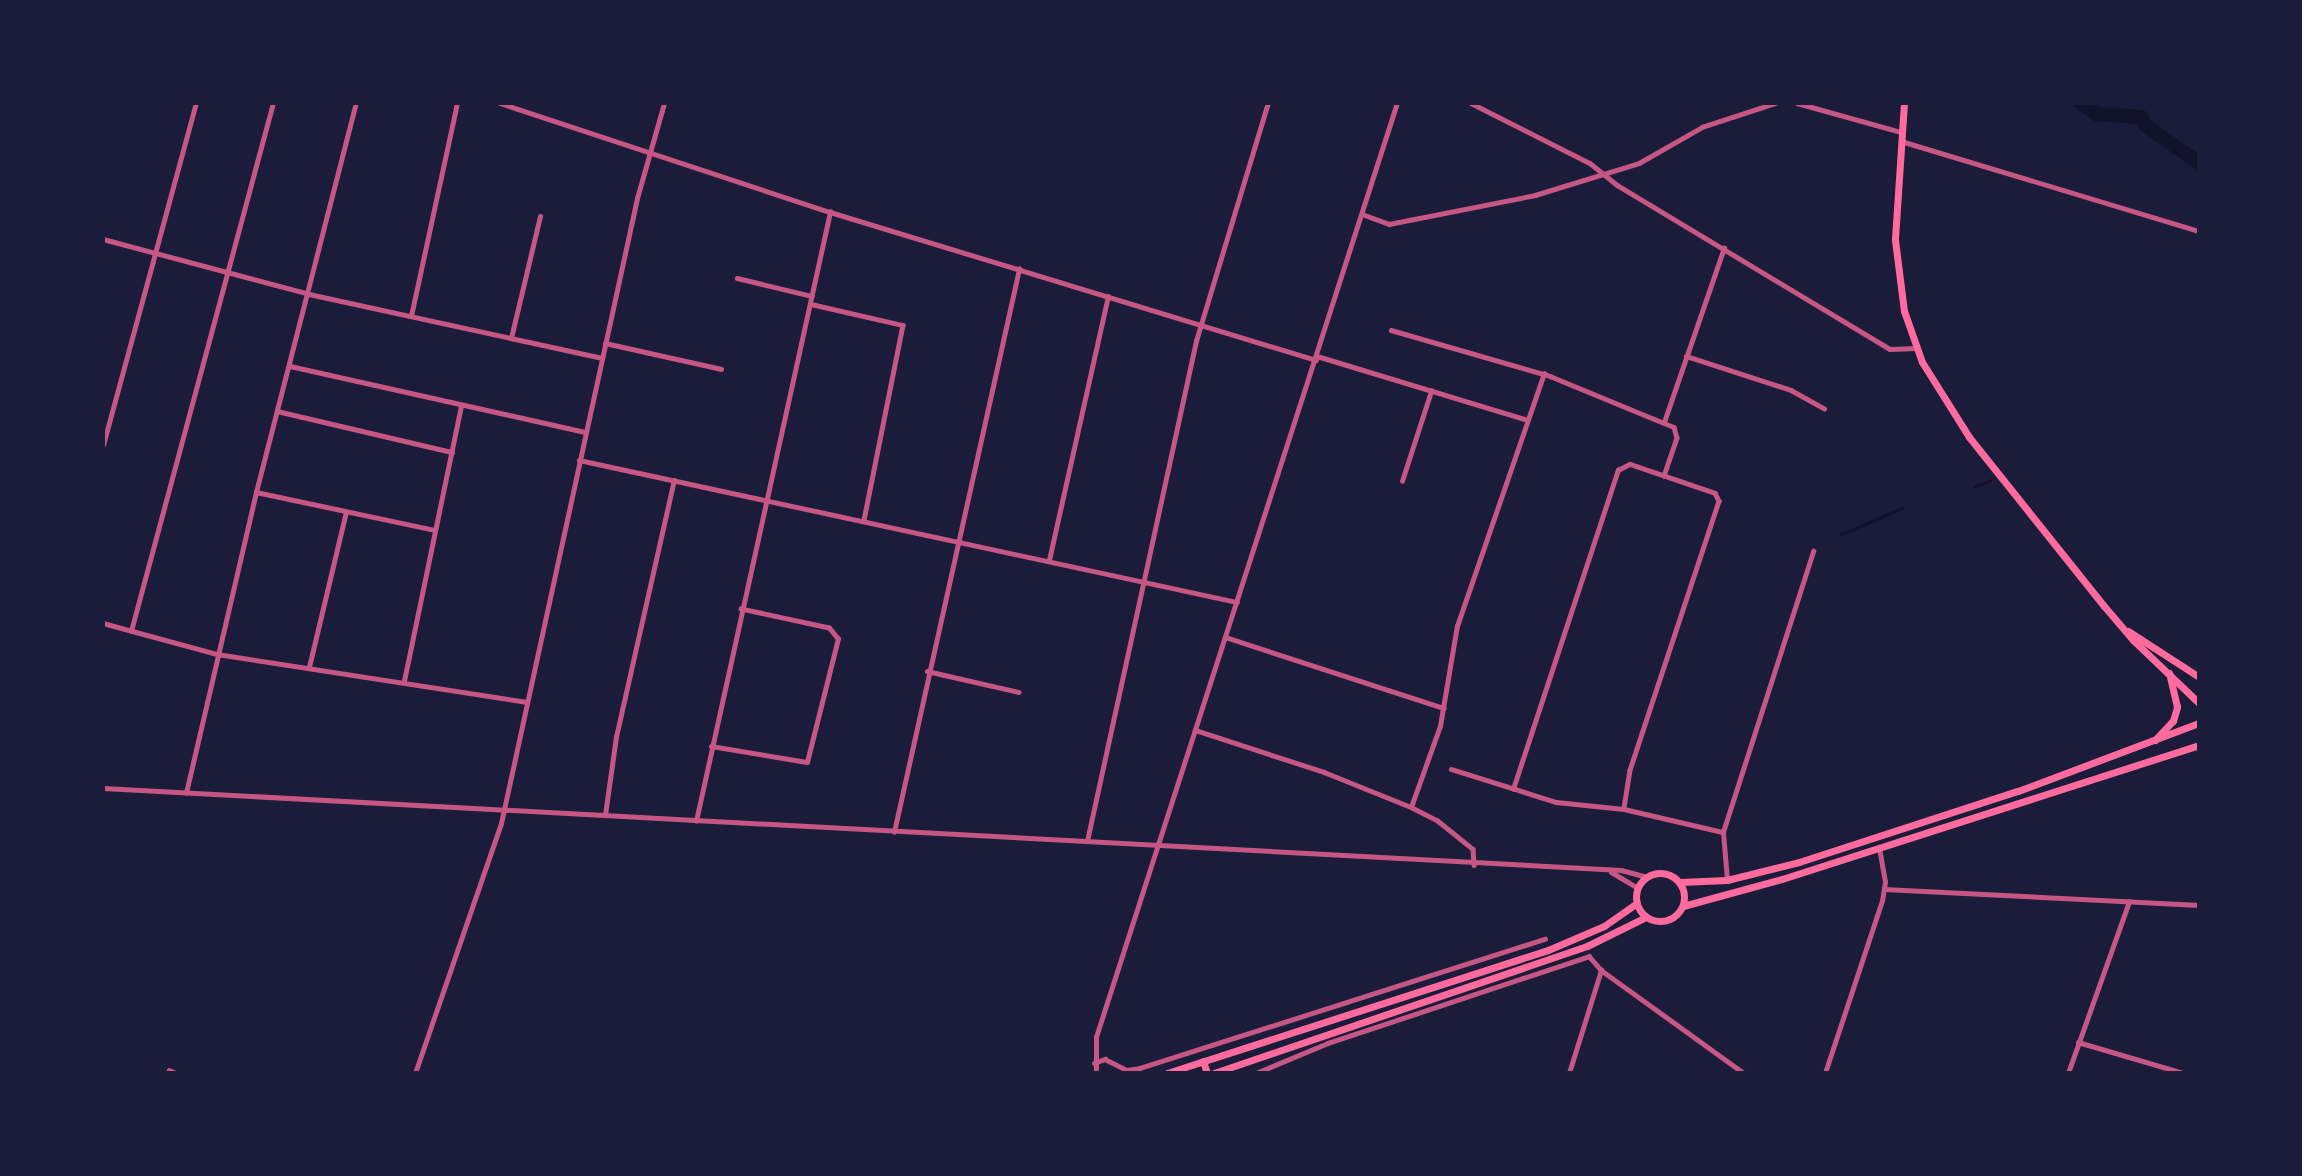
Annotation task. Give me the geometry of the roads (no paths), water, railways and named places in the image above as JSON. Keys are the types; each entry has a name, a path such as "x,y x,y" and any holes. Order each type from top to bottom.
{"highway":[{"path":"1904,103 1895,240 1904,311 1916,348 1947,405 2005,482 2122,627 2199,703"},
{"path":"2122,627 2199,677"},
{"path":"2155,740 2173,721 2177,707 2168,671"},
{"path":"1646,917 1637,903 1638,888 1647,877 1661,873 1679,882 1727,880 1799,862 1968,808 2199,723"},
{"path":"1214,1073 1587,946 1646,917 1666,921 1683,906 1879,848 2199,745"},
{"path":"1679,882 1683,906"},
{"path":"1167,1073 1548,950 1604,926 1637,903"},
{"path":"1203,1061 1207,1073"}],"street":[{"path":"103,445 196,103"},
{"path":"131,631 272,103"},
{"path":"186,793 256,492 356,103"},
{"path":"411,316 457,103"},
{"path":"500,103 830,212 1200,326 1527,420"},
{"path":"415,1073 504,808 605,343 649,153 664,103"},
{"path":"1087,841 1200,326 1268,103"},
{"path":"1096,1073 1096,1037 1317,358 1396,103"},
{"path":"1471,103 1605,174 1890,349 1916,348"},
{"path":"1362,214 1389,224 1535,195 1639,163 1702,127 1775,103"},
{"path":"1797,103 2199,231"},
{"path":"696,822 830,212"},
{"path":"511,338 540,216"},
{"path":"103,239 309,294 602,358"},
{"path":"1664,422 1724,248"},
{"path":"894,833 927,671 1019,270"},
{"path":"737,278 812,296"},
{"path":"1049,560 1108,297"},
{"path":"811,304 903,325 864,521"},
{"path":"1391,330 1544,374 1664,422 1676,430 1673,451 1664,476"},
{"path":"605,343 721,369"},
{"path":"1686,356 1791,390 1824,408"},
{"path":"290,366 585,432"},
{"path":"1411,807 1444,708 1457,625 1544,374"},
{"path":"1402,481 1431,391"},
{"path":"404,681 461,406"},
{"path":"277,411 452,452"},
{"path":"579,460 1237,602"},
{"path":"1513,789 1618,470 1630,464 1715,493 1719,501 1630,770 1624,809"},
{"path":"605,815 616,737 674,480"},
{"path":"256,492 435,530"},
{"path":"309,667 346,512"},
{"path":"1727,880 1723,832 1813,551"},
{"path":"711,746 807,762 838,639 829,628 741,608"},
{"path":"103,623 217,653 526,702"},
{"path":"1225,637 1444,708"},
{"path":"927,671 1018,692"},
{"path":"1195,730 1324,772 1411,807 1437,820 1473,849 1474,865"},
{"path":"1451,769 1556,802 1624,809 1723,832"},
{"path":"103,788 504,808 894,833 1158,845 1611,872 1647,877"},
{"path":"1825,1073 1884,889 1879,848"},
{"path":"1611,872 1638,888"},
{"path":"1884,889 2199,905"},
{"path":"2068,1073 2129,901"},
{"path":"1094,1063 1105,1059 1127,1070 1140,1068 1545,939"},
{"path":"1256,1073 1328,1043 1589,956 1601,970 1744,1073"},
{"path":"1569,1073 1601,970"},
{"path":"2078,1042 2183,1073"},
{"path":"169,1070 176,1073"}],"waterway":[{"path":"2081,103 2097,114 2141,117 2146,126 2199,163"},
{"path":"1974,487 1991,480"},
{"path":"1840,535 1902,508"}]}
